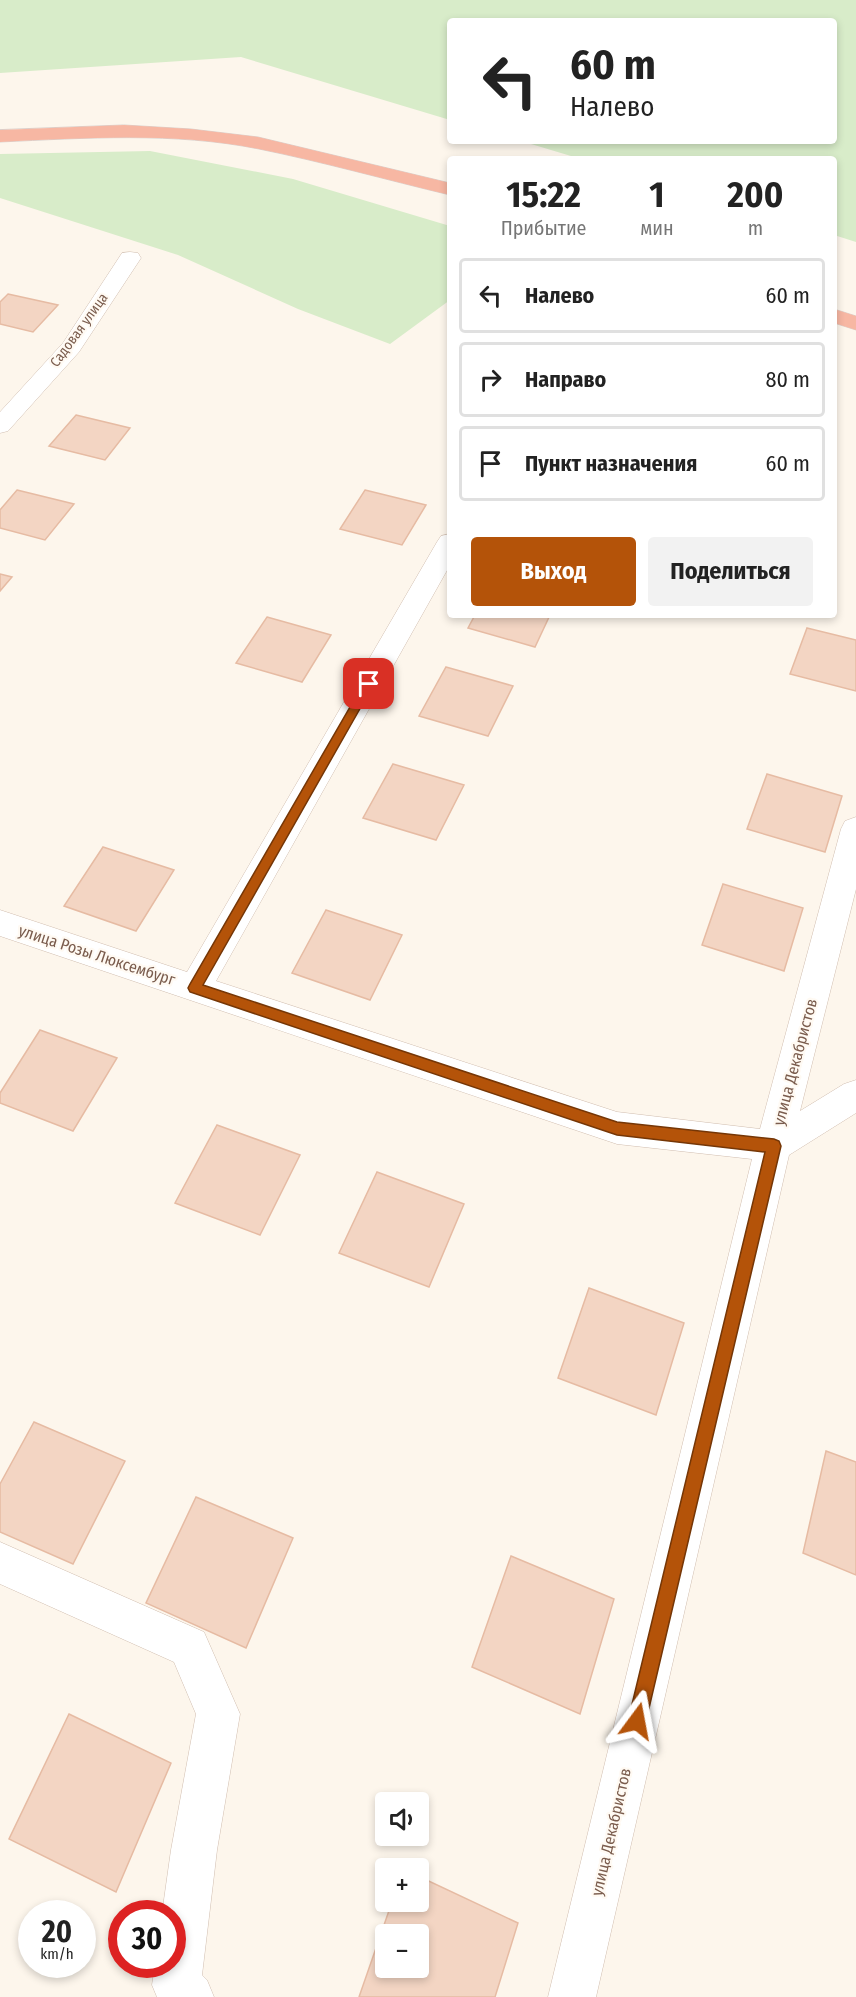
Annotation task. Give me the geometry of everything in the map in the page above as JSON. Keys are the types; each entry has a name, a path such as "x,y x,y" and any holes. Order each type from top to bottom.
{"highway":[{"path":"0,136 124,131 247,142 447,188"},
{"path":"837,317 856,323"}],"street":[{"name":"Садовая улица","path":"0,426 71,347 130,258"},
{"name":"улица Розы Люксембург","path":"195,988 447,547"},
{"name":"улица Декабристов","path":"572,1997 774,1146 856,829"},
{"name":"улица Розы Люксембург","path":"0,923 617,1128 774,1146"},
{"path":"774,1146 856,1095"},
{"path":"0,1563 189,1647 218,1714 194,1850 176,1985 190,1997"}],"green space":[{"path":"0,0 856,0 856,242 837,236 837,156 571,156 531,144 837,144 837,18 447,18 447,119 241,57 0,73"},
{"path":"150,151 293,179 447,225 447,302 390,344 298,309 178,255 0,198 0,154"}],"building":[{"path":"8,294 58,305 33,332 0,324 0,302"},
{"path":"76,415 130,428 105,460 49,446"},
{"path":"17,490 74,504 45,540 0,528 0,510"},
{"path":"365,490 426,505 402,545 340,529"},
{"path":"0,574 12,577 0,591"},
{"path":"267,617 331,635 302,682 236,663"},
{"path":"473,618 549,618 535,647 468,628"},
{"path":"807,628 856,640 856,691 790,674"},
{"path":"446,667 513,686 488,736 419,716"},
{"path":"393,764 464,785 436,840 363,818"},
{"path":"767,774 842,796 825,852 747,829"},
{"path":"103,847 174,870 136,931 64,906"},
{"path":"723,884 803,908 784,971 702,945"},
{"path":"326,910 402,935 370,1000 292,973"},
{"path":"40,1030 117,1058 73,1131 0,1103 0,1093"},
{"path":"217,1125 300,1155 260,1235 175,1203"},
{"path":"377,1172 464,1204 429,1287 339,1253"},
{"path":"589,1288 684,1323 656,1415 558,1378"},
{"path":"34,1422 125,1461 73,1564 0,1532 0,1484"},
{"path":"826,1451 856,1462 856,1575 803,1553"},
{"path":"196,1497 293,1538 246,1648 146,1603"},
{"path":"511,1556 614,1599 580,1714 472,1667"},
{"path":"69,1714 171,1763 116,1892 9,1839"},
{"path":"429,1881 518,1923 495,1997 359,1997 375,1951 375,1978 429,1978 429,1924 384,1924 389,1912 429,1912"}],"route":[{"path":"369,684 195,988 617,1128 774,1146 637,1721"}]}
